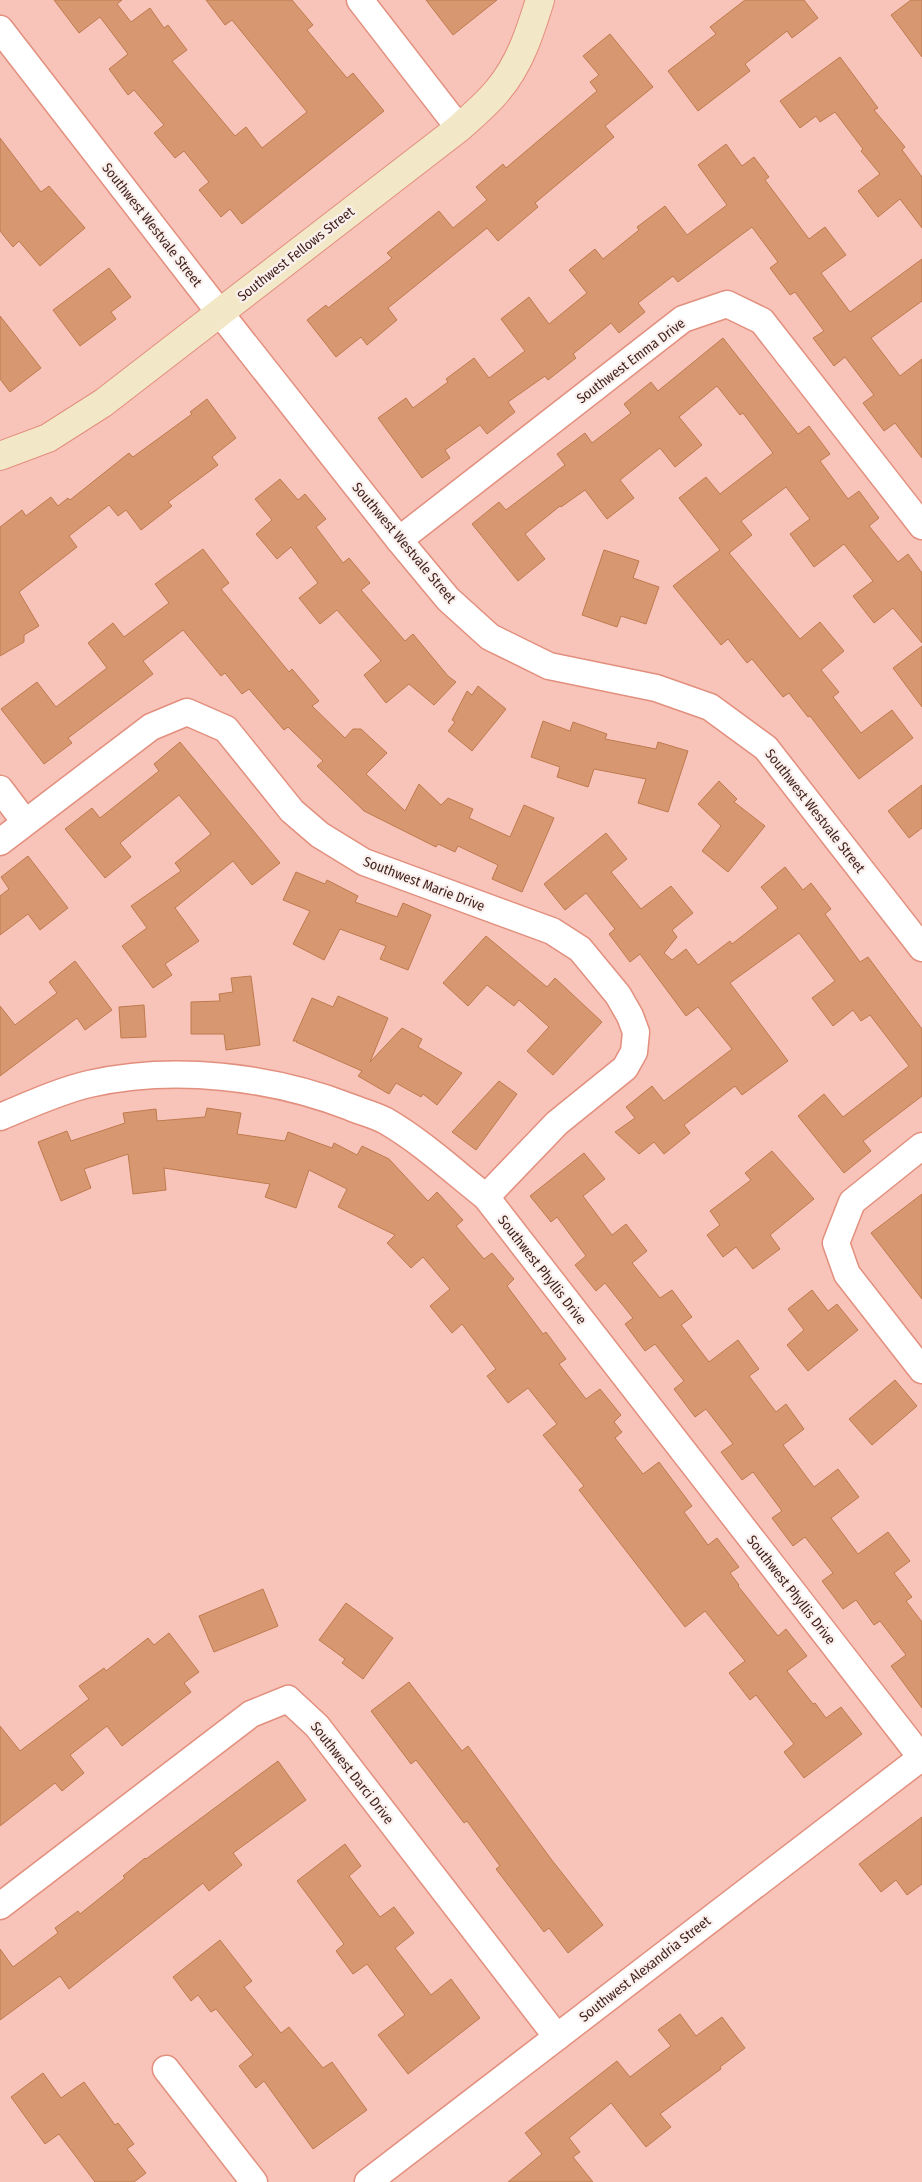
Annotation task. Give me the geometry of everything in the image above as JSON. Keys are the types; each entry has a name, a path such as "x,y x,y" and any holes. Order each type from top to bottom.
{"street":[{"path":"360,0 459,128"},
{"name":"Southwest Fellows Street","path":"0,456 48,438 103,403 459,128 498,91 515,67 527,41 540,0"},
{"name":"Southwest Westvale Street","path":"0,29 220,313 399,540 448,599 490,637 549,666 656,688 710,707 766,748 922,948"},
{"name":"Southwest Emma Drive","path":"399,540 683,319 727,304 762,321 922,526"},
{"name":"Southwest Marie Drive","path":"0,842 151,727 187,712 226,729 292,812 320,835 364,862 552,931 580,949 618,995 630,1016 636,1032 634,1052 625,1068 557,1123 486,1197"},
{"path":"0,789 25,822"},
{"name":"Southwest Phyllis Drive","path":"0,1117 35,1102 89,1084 155,1075 253,1080 320,1096 385,1121 424,1148 486,1197 922,1757"},
{"path":"922,1146 852,1202 836,1243 847,1274 922,1370"},
{"name":"Southwest Darci Drive","path":"0,1906 251,1714 288,1699 317,1726 557,2037"},
{"name":"Southwest Alexandria Street","path":"368,2182 922,1757"},
{"path":"166,2069 254,2182"}],"building":[{"path":"54,0 122,0 117,4 131,22 150,8 164,28 168,25 187,50 172,61 235,136 246,127 262,148 307,112 232,20 225,25 206,0 292,0 313,25 307,30 347,78 353,73 384,111 242,224 230,209 221,217 199,190 209,182 184,151 175,158 154,133 164,125 134,90 128,95 109,69 128,54 100,17 79,33"},
{"path":"426,0 497,0 453,35"},
{"path":"745,0 804,0 818,18 792,38 787,31 745,64 750,71 698,111 668,71 716,34 710,27"},
{"path":"911,0 922,0 922,57 891,15"},
{"path":"610,34 653,87 605,126 614,137 535,203 538,207 498,241 487,228 388,308 397,320 367,345 361,337 336,357 307,320 326,305 328,308 392,258 387,253 439,211 453,228 487,200 476,187 503,164 506,168 597,91 590,82 599,75 583,56"},
{"path":"840,57 878,108 874,110 905,147 902,150 922,177 922,228 900,199 878,217 858,191 880,174 861,151 863,149 835,112 820,122 816,116 800,128 780,101"},
{"path":"0,138 41,192 49,186 85,228 40,266 19,241 13,247 0,231"},
{"path":"726,144 742,166 754,157 769,177 765,180 809,239 825,227 846,255 821,273 850,312 922,259 922,301 871,338 900,376 922,359 922,458 895,423 884,431 863,403 874,395 845,357 834,366 813,338 824,331 795,292 790,295 770,268 778,262 752,227 678,282 673,276 638,303 645,312 619,333 611,323 573,354 576,358 548,380 545,376 508,402 515,412 487,434 480,425 445,450 450,458 422,478 378,418 406,398 413,408 448,382 446,379 474,358 489,378 525,351 501,319 529,297 549,324 587,293 569,270 595,249 603,259 639,230 637,227 665,206 687,235 727,205 698,165"},
{"path":"109,268 131,297 111,312 116,319 80,346 53,310"},
{"path":"0,316 41,368 10,392 0,379"},
{"path":"723,338 798,434 809,426 830,454 820,461 848,499 859,491 879,518 869,526 898,562 908,554 922,573 922,643 893,608 874,623 853,596 873,581 844,544 814,567 790,534 810,519 786,487 741,521 752,535 729,553 800,639 820,622 844,651 821,670 839,692 833,697 861,733 892,710 913,738 859,779 810,716 808,717 789,693 783,697 752,659 747,663 728,639 721,645 673,586 720,550 679,498 706,477 720,494 773,453 743,413 740,415 717,386 679,417 702,445 675,467 660,448 620,480 634,498 607,519 585,490 560,506 525,534 545,559 518,581 472,524 499,502 506,510 565,465 557,454 585,433 592,443 631,413 624,404 651,382 658,391"},
{"path":"207,399 236,438 212,457 218,465 168,502 172,506 141,530 126,510 118,516 109,505 69,536 77,547 19,592 39,626 24,635 24,642 0,656 0,527 22,510 26,516 51,497 58,506 68,498 70,500 129,453 133,457 192,414 190,412"},
{"path":"280,479 298,500 305,494 326,519 316,527 343,563 349,558 370,583 361,590 405,641 413,634 448,676 456,682 434,705 409,684 386,703 364,675 381,661 337,610 320,624 299,598 318,583 291,547 277,559 256,534 272,520 255,499"},
{"path":"203,549 229,583 221,589 289,672 292,669 319,701 312,706 345,738 353,729 361,729 387,753 366,774 405,811 419,784 441,805 448,798 473,809 469,818 510,837 524,805 554,818 522,892 492,879 498,865 458,846 455,852 438,844 436,847 364,811 317,766 323,761 288,727 284,730 249,689 242,694 225,673 221,676 183,630 143,661 153,674 68,738 72,743 44,764 1,709 37,682 56,707 107,668 88,643 113,623 124,637 169,603 155,584"},
{"path":"604,550 639,561 633,578 659,587 646,624 621,616 617,627 582,615"},
{"path":"922,646 922,707 893,668"},
{"path":"478,686 506,709 472,751 448,731 455,722 452,720 467,691 472,695"},
{"path":"543,721 570,731 573,722 607,734 605,739 656,749 658,742 688,751 668,812 638,803 646,779 594,769 588,787 557,777 560,767 531,757"},
{"path":"180,742 280,863 252,885 233,861 175,908 199,941 165,964 172,975 153,988 122,946 147,928 131,906 181,871 175,863 211,834 179,795 120,843 131,857 105,878 65,829 92,808 100,818 159,771 154,764"},
{"path":"719,781 737,799 734,802 765,826 728,872 702,851 721,826 698,804"},
{"path":"922,785 922,828 909,838 888,811"},
{"path":"606,833 627,859 611,872 641,909 671,886 693,913 672,930 677,937 664,953 672,960 686,949 698,965 730,941 732,944 778,908 761,887 785,867 803,890 811,883 831,909 825,914 860,962 868,957 922,1029 922,1096 863,1141 871,1151 844,1173 798,1116 824,1094 843,1117 909,1066 870,1015 861,1021 853,1010 833,1026 812,998 835,981 799,933 730,983 788,1061 742,1095 735,1086 684,1125 690,1133 664,1154 654,1142 639,1154 615,1132 635,1118 626,1107 652,1086 664,1101 732,1049 698,1007 686,1016 640,954 630,962 609,934 615,929 586,893 565,910 544,884"},
{"path":"28,856 68,908 40,930 28,914 0,935 0,896 9,889 1,877"},
{"path":"296,872 325,884 327,880 358,896 355,902 397,917 403,903 431,915 408,970 380,959 386,946 340,929 324,960 293,944 310,911 283,900"},
{"path":"486,936 547,987 555,978 602,1022 553,1075 527,1051 549,1027 519,1000 514,1006 487,985 468,1006 443,983"},
{"path":"75,961 112,1010 85,1030 77,1018 0,1076 0,1006 15,1025 57,993 49,982"},
{"path":"251,976 260,1045 226,1050 224,1034 191,1034 191,1002 220,1001 219,994 233,992 231,978"},
{"path":"338,996 388,1018 370,1062 402,1028 422,1039 418,1047 462,1073 437,1105 423,1094 421,1097 396,1083 389,1094 358,1076 362,1071 297,1041 293,1041 312,998 333,1007"},
{"path":"144,1005 146,1037 121,1038 119,1007"},
{"path":"499,1081 517,1094 476,1150 452,1132"},
{"path":"207,1108 241,1113 237,1134 285,1141 288,1132 332,1148 334,1143 357,1155 362,1146 389,1159 428,1201 437,1192 463,1220 456,1226 484,1259 492,1253 514,1279 507,1286 543,1334 546,1332 566,1359 559,1364 586,1399 600,1389 621,1415 614,1422 622,1432 615,1438 643,1474 659,1462 692,1506 684,1512 708,1545 717,1538 739,1567 730,1573 738,1586 778,1636 786,1629 807,1656 787,1671 826,1718 841,1707 862,1734 804,1778 784,1752 794,1744 756,1695 750,1700 729,1673 745,1661 705,1611 685,1627 579,1490 584,1486 543,1435 557,1424 528,1388 508,1403 487,1376 496,1369 462,1324 452,1333 430,1306 450,1289 423,1257 411,1268 387,1243 395,1235 338,1207 347,1189 309,1170 296,1208 265,1197 270,1184 164,1168 166,1190 133,1194 128,1154 84,1169 91,1188 61,1201 38,1142 67,1131 71,1141 125,1123 123,1113 156,1109 157,1121 205,1117"},
{"path":"772,1151 814,1199 770,1235 780,1249 753,1269 736,1247 723,1257 707,1235 720,1225 710,1211 751,1180 745,1173"},
{"path":"584,1153 605,1179 583,1196 612,1235 626,1224 647,1251 632,1263 660,1298 672,1290 692,1317 681,1325 709,1362 738,1340 759,1369 749,1376 776,1412 786,1404 804,1429 783,1445 814,1487 838,1469 859,1497 831,1518 858,1554 888,1532 910,1561 894,1573 912,1597 906,1601 922,1622 922,1708 891,1666 906,1655 880,1621 874,1625 856,1600 843,1609 822,1581 833,1573 805,1537 793,1546 772,1518 782,1511 753,1472 742,1480 721,1452 733,1444 706,1409 695,1417 674,1389 684,1381 655,1344 645,1351 625,1324 633,1318 605,1283 596,1291 575,1265 586,1256 557,1217 551,1222 530,1196"},
{"path":"922,1194 922,1299 871,1233"},
{"path":"812,1290 828,1311 837,1304 858,1330 808,1371 787,1345 804,1330 788,1309"},
{"path":"895,1380 917,1406 872,1445 849,1419"},
{"path":"263,1589 278,1626 214,1652 199,1616"},
{"path":"346,1603 393,1638 363,1679 342,1663 345,1659 319,1640"},
{"path":"169,1633 199,1672 184,1683 191,1692 122,1746 107,1726 70,1755 84,1773 62,1791 55,1783 0,1826 0,1726 20,1751 89,1699 79,1686 104,1668 106,1671 148,1638 154,1645"},
{"path":"409,1682 462,1751 468,1746 551,1859 603,1925 568,1953 549,1928 544,1932 496,1869 500,1866 467,1821 464,1823 416,1760 411,1764 371,1711"},
{"path":"278,1761 306,1800 233,1853 242,1865 209,1891 203,1883 69,1989 60,1976 0,2020 0,1949 13,1967 58,1933 55,1928 78,1911 80,1914 125,1878 123,1876 145,1858"},
{"path":"922,1817 922,1884 907,1895 896,1880 881,1892 859,1864"},
{"path":"345,1844 361,1866 349,1876 380,1917 394,1907 414,1933 395,1948 431,1995 451,1979 480,2018 408,2074 378,2035 405,2015 367,1964 353,1974 336,1951 344,1944 297,1881"},
{"path":"220,1940 252,1981 244,1987 281,2033 289,2027 323,2068 332,2062 367,2110 313,2149 264,2081 256,2088 239,2066 253,2055 216,2009 211,2012 198,1995 191,2001 173,1977"},
{"path":"680,2014 696,2036 722,2017 745,2048 720,2067 721,2069 660,2114 671,2127 646,2147 611,2103 569,2138 580,2152 573,2157 593,2182 508,2182 542,2154 525,2133 617,2061 630,2077 671,2046 658,2030"},
{"path":"43,2073 61,2098 84,2082 115,2125 118,2123 134,2144 127,2149 146,2173 134,2182 95,2182 59,2134 45,2144 11,2097"}]}
